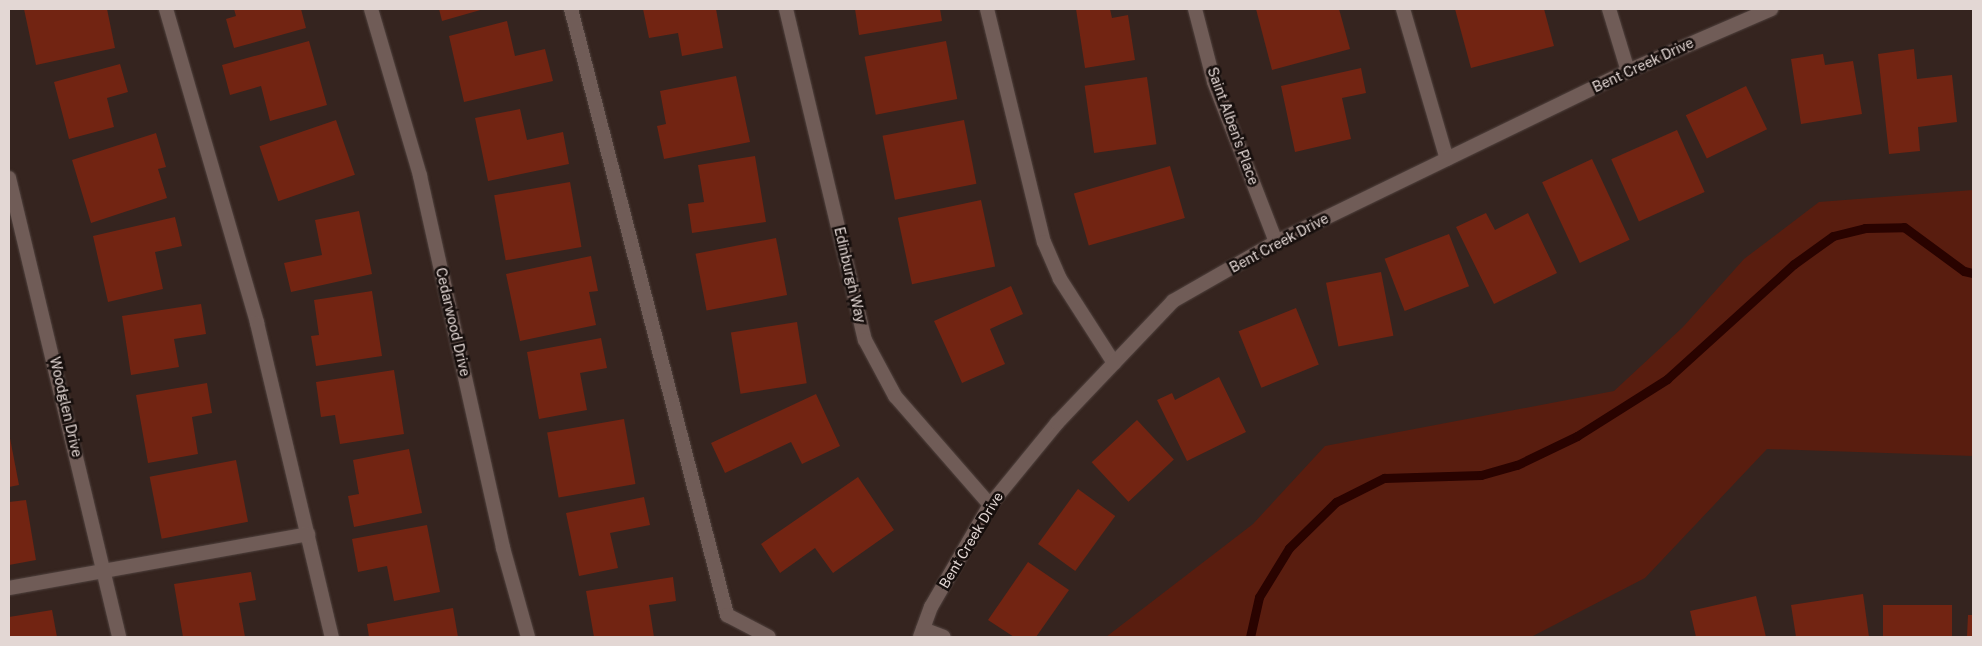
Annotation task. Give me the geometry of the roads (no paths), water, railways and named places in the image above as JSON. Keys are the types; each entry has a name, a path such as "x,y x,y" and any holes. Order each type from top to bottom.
{"street":[{"path":"166,9 257,323 332,637"},
{"name":"Cedarwood Drive","path":"371,9 420,176 503,548 528,637"},
{"path":"571,9 727,615 769,637"},
{"name":"Edinburgh Way","path":"786,9 865,340 895,396 990,504"},
{"path":"987,9 1044,242 1060,279 1114,363"},
{"name":"Saint Alben's Place","path":"1195,9 1214,82 1276,242"},
{"path":"1403,9 1447,159"},
{"path":"1609,9 1628,71"},
{"name":"Bent Creek Drive","path":"921,633 990,504 1114,363 1173,301 1276,242 1628,71 1771,9"},
{"name":"Woodglen Drive","path":"9,178 119,637"},
{"path":"9,588 308,534"},
{"path":"921,633 944,637"}],"waterway":[{"path":"1250,637 1259,597 1289,548 1336,502 1384,478 1481,475 1517,465 1577,436 1667,379 1794,264 1833,236 1865,228 1904,227 1964,271 1973,273"}]}
